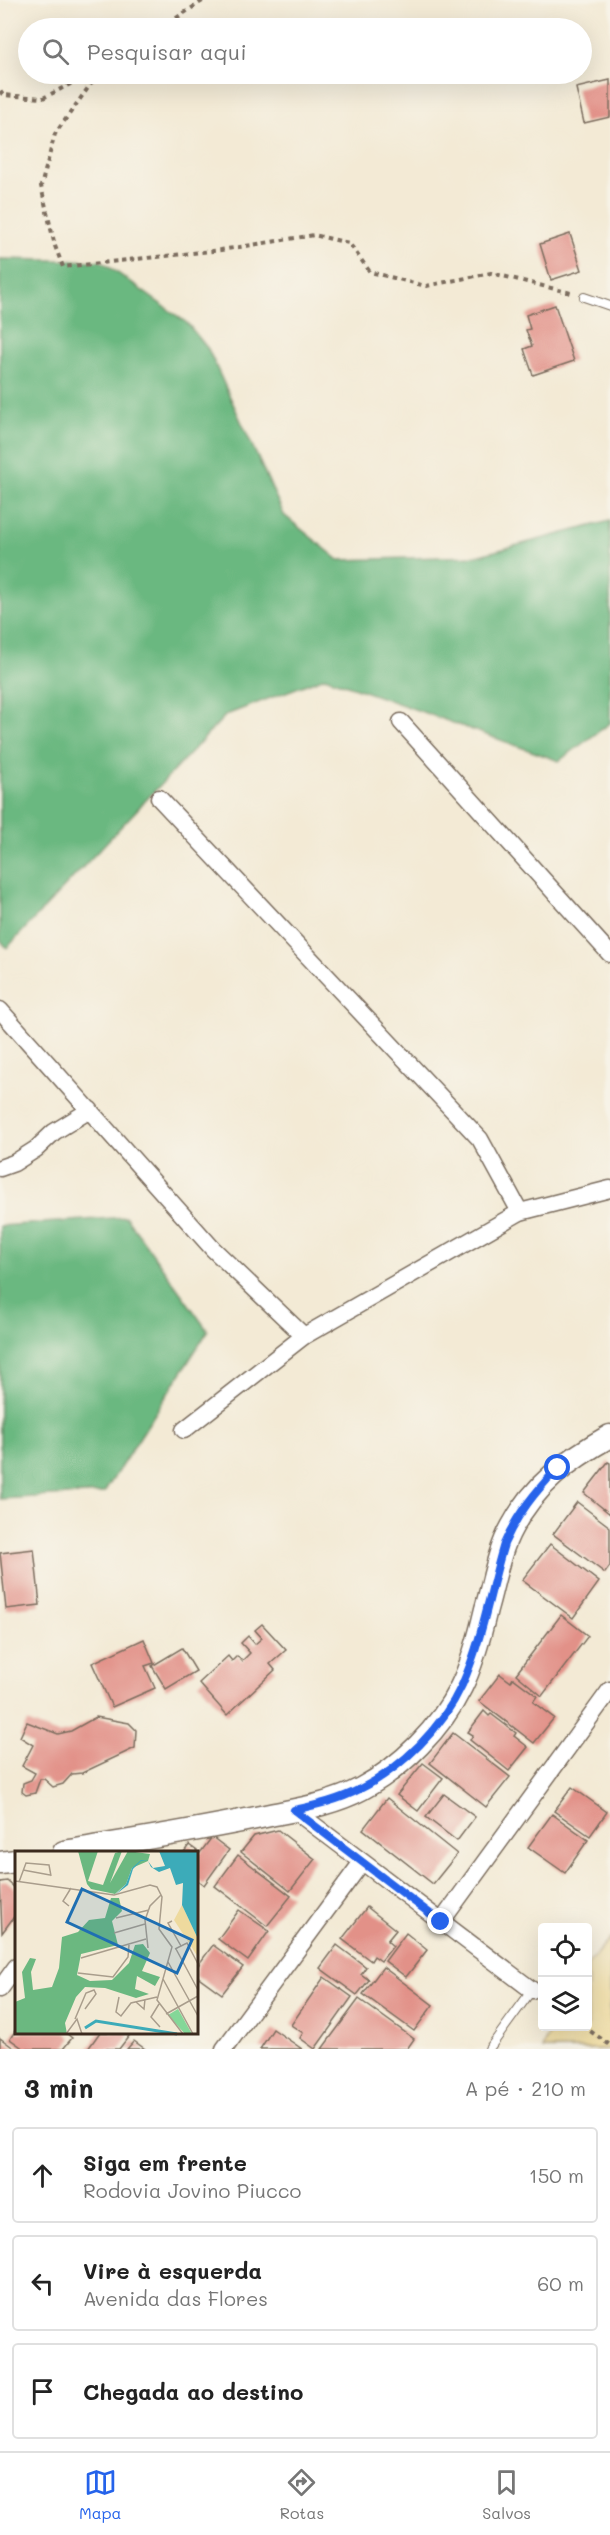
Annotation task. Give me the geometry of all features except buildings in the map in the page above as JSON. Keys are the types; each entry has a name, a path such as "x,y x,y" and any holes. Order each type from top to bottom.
{"main road":[{"path":"77,1851 103,1849 219,1826 342,1797 381,1776 404,1759 443,1717 468,1671 504,1544 525,1506 558,1468 610,1436"},
{"path":"0,1863 15,1861"}],"street":[{"path":"402,722 610,954"},
{"path":"159,798 480,1139 520,1212"},
{"path":"0,1010 213,1249 304,1336"},
{"path":"0,1168 14,1163 36,1149 54,1131 90,1110"},
{"path":"184,1430 304,1336 520,1212 610,1189"},
{"path":"441,1922 610,1690"},
{"path":"294,1810 532,1990"},
{"path":"224,2049 362,1862"},
{"path":"0,1989 15,1968"}],"lane":[{"path":"584,297 610,306"},
{"path":"489,2049 532,1990"}],"path":[{"path":"176,18 204,0"},
{"path":"0,91 3,95 44,98 71,84"},
{"path":"91,84 55,134 41,186 63,267 221,250 314,236 349,243 369,272 426,286 491,273 584,297"},
{"path":"591,2031 610,2045"}],"green space":[{"path":"0,259 101,261 187,323 208,349 284,515 339,560 476,556 610,521 610,723 559,761 325,677 226,715 7,948 0,940"},
{"path":"126,1217 208,1331 104,1493 0,1499 0,1226"}],"sand":[{"path":"610,1939 610,2049 542,2049 550,2031 592,2031 592,1959"}],"route":[{"path":"441,1922 294,1810 342,1797 381,1776 404,1759 443,1717 462,1686 468,1671 499,1560 511,1528 525,1506 558,1468"}]}
